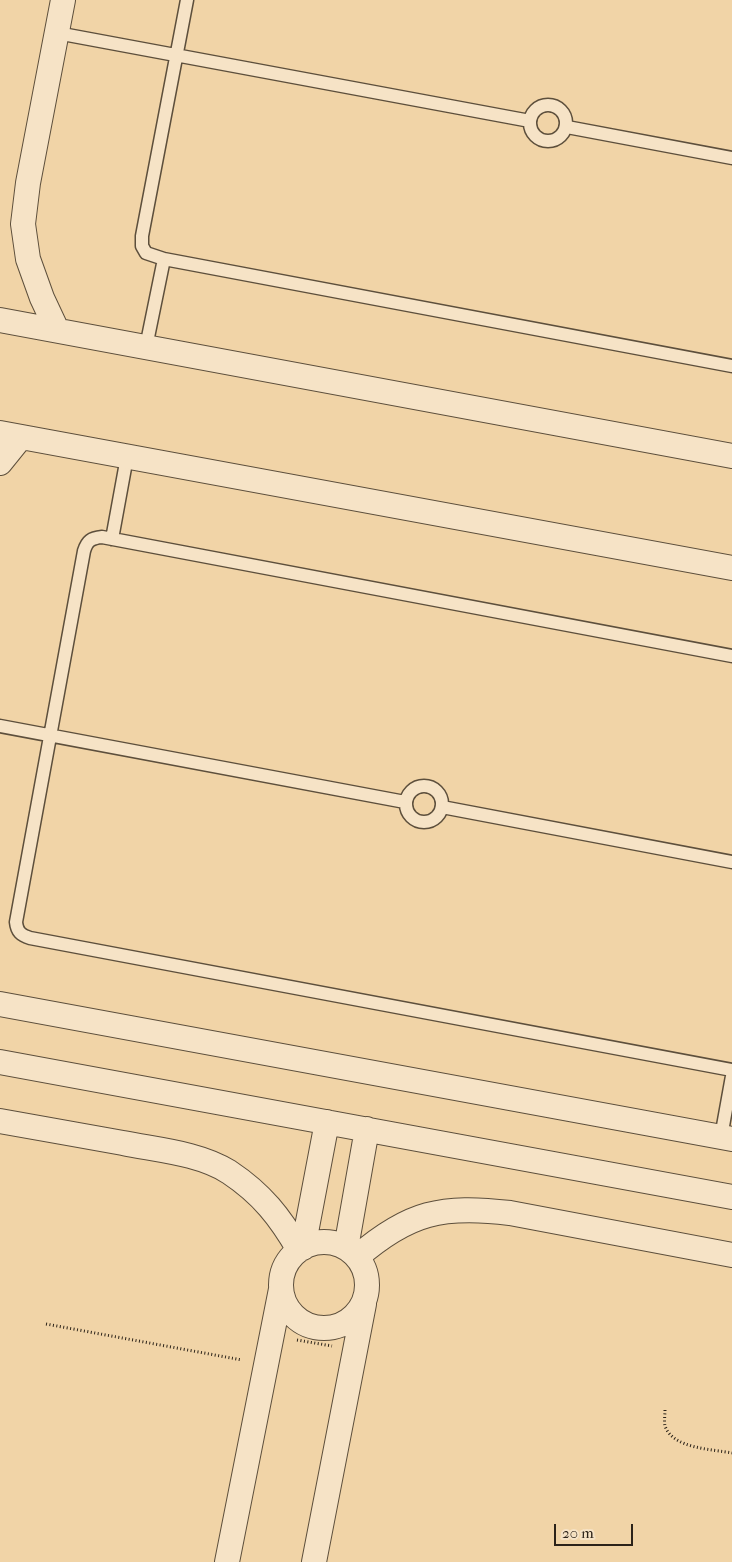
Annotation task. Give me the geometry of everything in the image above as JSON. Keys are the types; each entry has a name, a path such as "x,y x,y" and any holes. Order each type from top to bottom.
{"street":[{"path":"57,330 42,298 28,259 23,224 28,183 63,0"},
{"path":"0,320 732,456"},
{"path":"0,463 11,435 732,568"},
{"path":"0,1004 727,1138"},
{"path":"0,1062 732,1197"},
{"path":"0,1121 158,1150 194,1158 227,1171 256,1192 281,1219 301,1249"},
{"path":"301,1249 327,1122"},
{"path":"352,1253 367,1130"},
{"path":"352,1253 412,1220 443,1211 476,1210 510,1213 732,1255"},
{"path":"227,1562 281,1289 282,1274 288,1261 301,1249 317,1242 332,1242 352,1253 364,1269 367,1284 314,1562"},
{"path":"281,1289 285,1303 293,1315 305,1324 320,1328 334,1327 347,1321 358,1312 365,1298"}],"lane":[{"path":"187,0 142,236 142,246 146,254 164,259 732,366"},
{"path":"57,33 530,121"},
{"path":"551,104 560,108 566,117 567,126 562,135 555,141 545,142 537,138 531,130 530,121 533,112 541,106 551,104"},
{"path":"567,126 732,158"},
{"path":"146,347 164,259"},
{"path":"112,539 127,456"},
{"path":"732,656 112,539 92,538 87,543 84,551 16,922 17,930 23,936 732,1070"},
{"path":"0,726 406,802"},
{"path":"427,785 436,790 442,797 442,807 438,816 430,821 421,822 412,818 407,811 406,802 409,793 417,787 427,785"},
{"path":"442,807 732,862"},
{"path":"727,1138 732,1076"}],"path":[{"path":"46,1324 250,1362"},
{"path":"294,1345 294,1341 299,1339 335,1348"},
{"path":"665,1410 665,1425 673,1438 687,1444 732,1453"}]}
